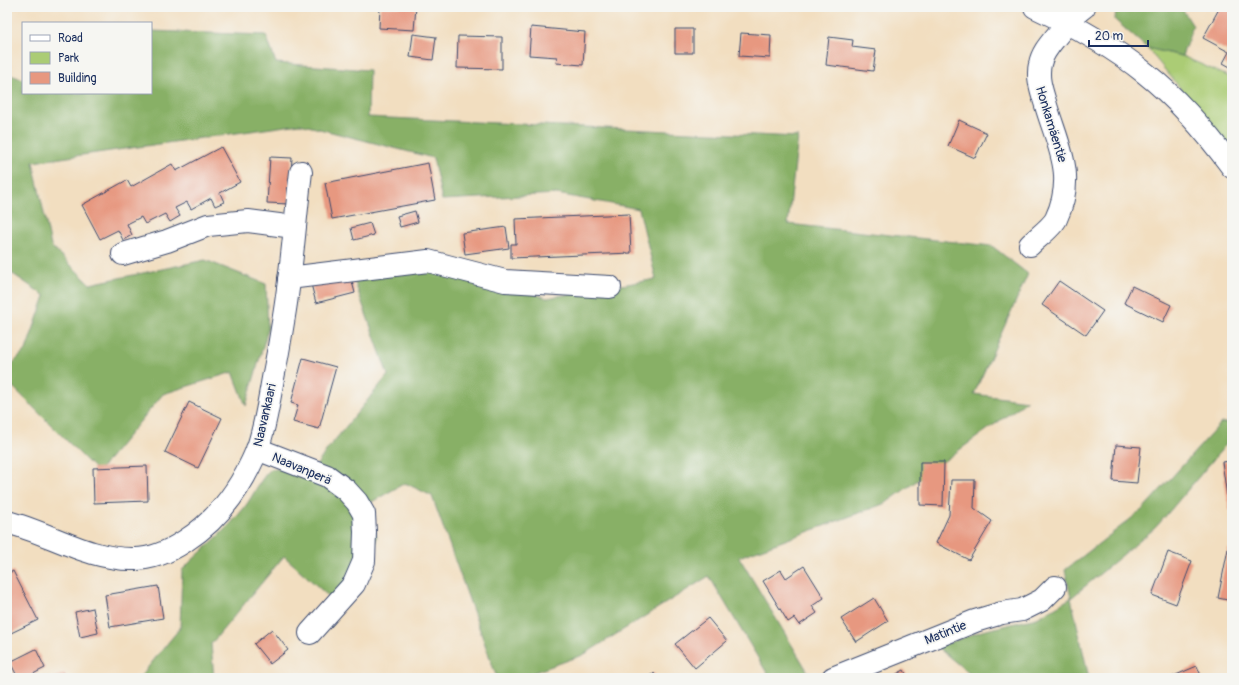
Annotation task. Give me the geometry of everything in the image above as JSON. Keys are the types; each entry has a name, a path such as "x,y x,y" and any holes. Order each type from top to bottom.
{"street":[{"path":"1035,7 1068,23 1117,53 1145,73 1203,129 1232,167"},
{"name":"Honkamäentie","path":"1030,245 1056,221 1066,192 1065,170 1058,140 1038,79 1040,62 1048,47 1079,10 1084,7"},
{"name":"Naavankaari","path":"7,522 96,554 135,559 153,557 174,548 198,533 217,515 235,491 257,449 265,423 284,316 301,172"},
{"path":"123,254 167,241 208,225 248,221 294,228"},
{"path":"289,278 428,261 505,281 610,287"},
{"name":"Naavanperä","path":"257,449 327,476 346,490 357,502 364,514 364,561 354,584 310,633"},
{"name":"Matintie","path":"833,678 975,621 1002,613 1022,610 1042,600 1055,587"}],"green space":[{"path":"1116,7 1181,7 1193,26 1182,56 1147,48 1115,20"},
{"path":"152,31 266,35 276,63 369,70 368,117 798,137 788,224 992,246 1028,274 974,394 1027,401 886,503 739,557 808,672 796,678 770,678 709,576 583,655 518,678 497,678 432,496 405,483 368,504 377,537 366,570 338,605 284,556 211,644 214,678 141,678 140,677 180,628 182,570 237,516 248,503 263,478 271,469 280,469 309,477 326,451 388,375 354,280 433,262 547,298 656,279 639,209 557,194 442,200 433,158 300,124 33,162 51,246 90,284 205,260 266,284 268,329 246,406 233,372 163,394 98,472 13,387 7,392 7,369 26,350 45,296 7,270 7,74 22,79 22,94 152,94"},
{"path":"1147,48 1182,56 1232,78 1232,153 1209,123"},
{"path":"1232,422 1232,440 1229,441 1155,528 1071,598 1065,570 1142,510 1221,423"},
{"path":"1071,598 1089,678 975,678 937,647 982,631 1037,618"}],"building":[{"path":"380,7 416,7 414,30 379,28"},
{"path":"1220,7 1232,7 1232,68 1223,63 1229,52 1203,38"},
{"path":"531,27 585,32 583,65 556,63 557,57 529,55"},
{"path":"675,29 693,29 693,53 675,53"},
{"path":"741,33 771,35 770,58 739,56"},
{"path":"413,34 436,37 433,60 410,57"},
{"path":"458,36 502,37 502,69 457,68"},
{"path":"829,37 853,40 852,47 876,50 873,71 826,65"},
{"path":"959,120 987,133 975,158 948,146"},
{"path":"221,147 240,182 220,193 224,202 215,206 211,198 191,209 187,202 175,208 180,216 170,222 165,214 145,224 141,217 127,224 132,235 123,240 118,230 100,239 82,205 127,180 131,187 172,164 176,171"},
{"path":"270,157 292,158 289,204 267,203"},
{"path":"428,163 435,200 332,219 325,183"},
{"path":"415,211 418,222 400,227 397,216"},
{"path":"629,214 631,253 511,258 511,244 516,244 515,219"},
{"path":"370,223 374,235 354,240 351,228"},
{"path":"506,227 509,248 465,254 462,233"},
{"path":"350,274 355,293 316,303 311,284"},
{"path":"1059,281 1103,311 1086,335 1042,305"},
{"path":"1132,286 1171,305 1163,322 1124,303"},
{"path":"303,358 336,367 319,429 293,422 298,405 291,403"},
{"path":"189,402 222,418 198,468 165,452"},
{"path":"1116,445 1141,447 1137,483 1113,481"},
{"path":"1232,461 1232,510 1229,510 1222,462"},
{"path":"920,462 944,462 943,506 920,505"},
{"path":"147,466 148,501 94,503 93,468"},
{"path":"951,480 975,480 974,508 992,521 969,560 936,543 949,515"},
{"path":"1228,549 1232,550 1232,601 1218,598"},
{"path":"1168,552 1192,561 1176,604 1152,595"},
{"path":"804,566 824,598 812,606 817,613 799,625 794,618 788,622 763,581 781,570 786,578"},
{"path":"13,571 38,620 11,633 7,625 7,574"},
{"path":"158,586 163,618 110,627 105,595"},
{"path":"874,598 888,621 856,642 841,619"},
{"path":"93,608 98,633 80,637 75,612"},
{"path":"708,618 727,641 695,668 675,644"},
{"path":"272,629 288,650 270,664 254,644"},
{"path":"36,649 45,668 25,678 18,678 10,662"},
{"path":"1197,666 1202,678 1169,678"},
{"path":"904,670 908,678 889,678"},
{"path":"64,673 67,678 54,678"},
{"path":"654,673 656,678 646,678"}]}
